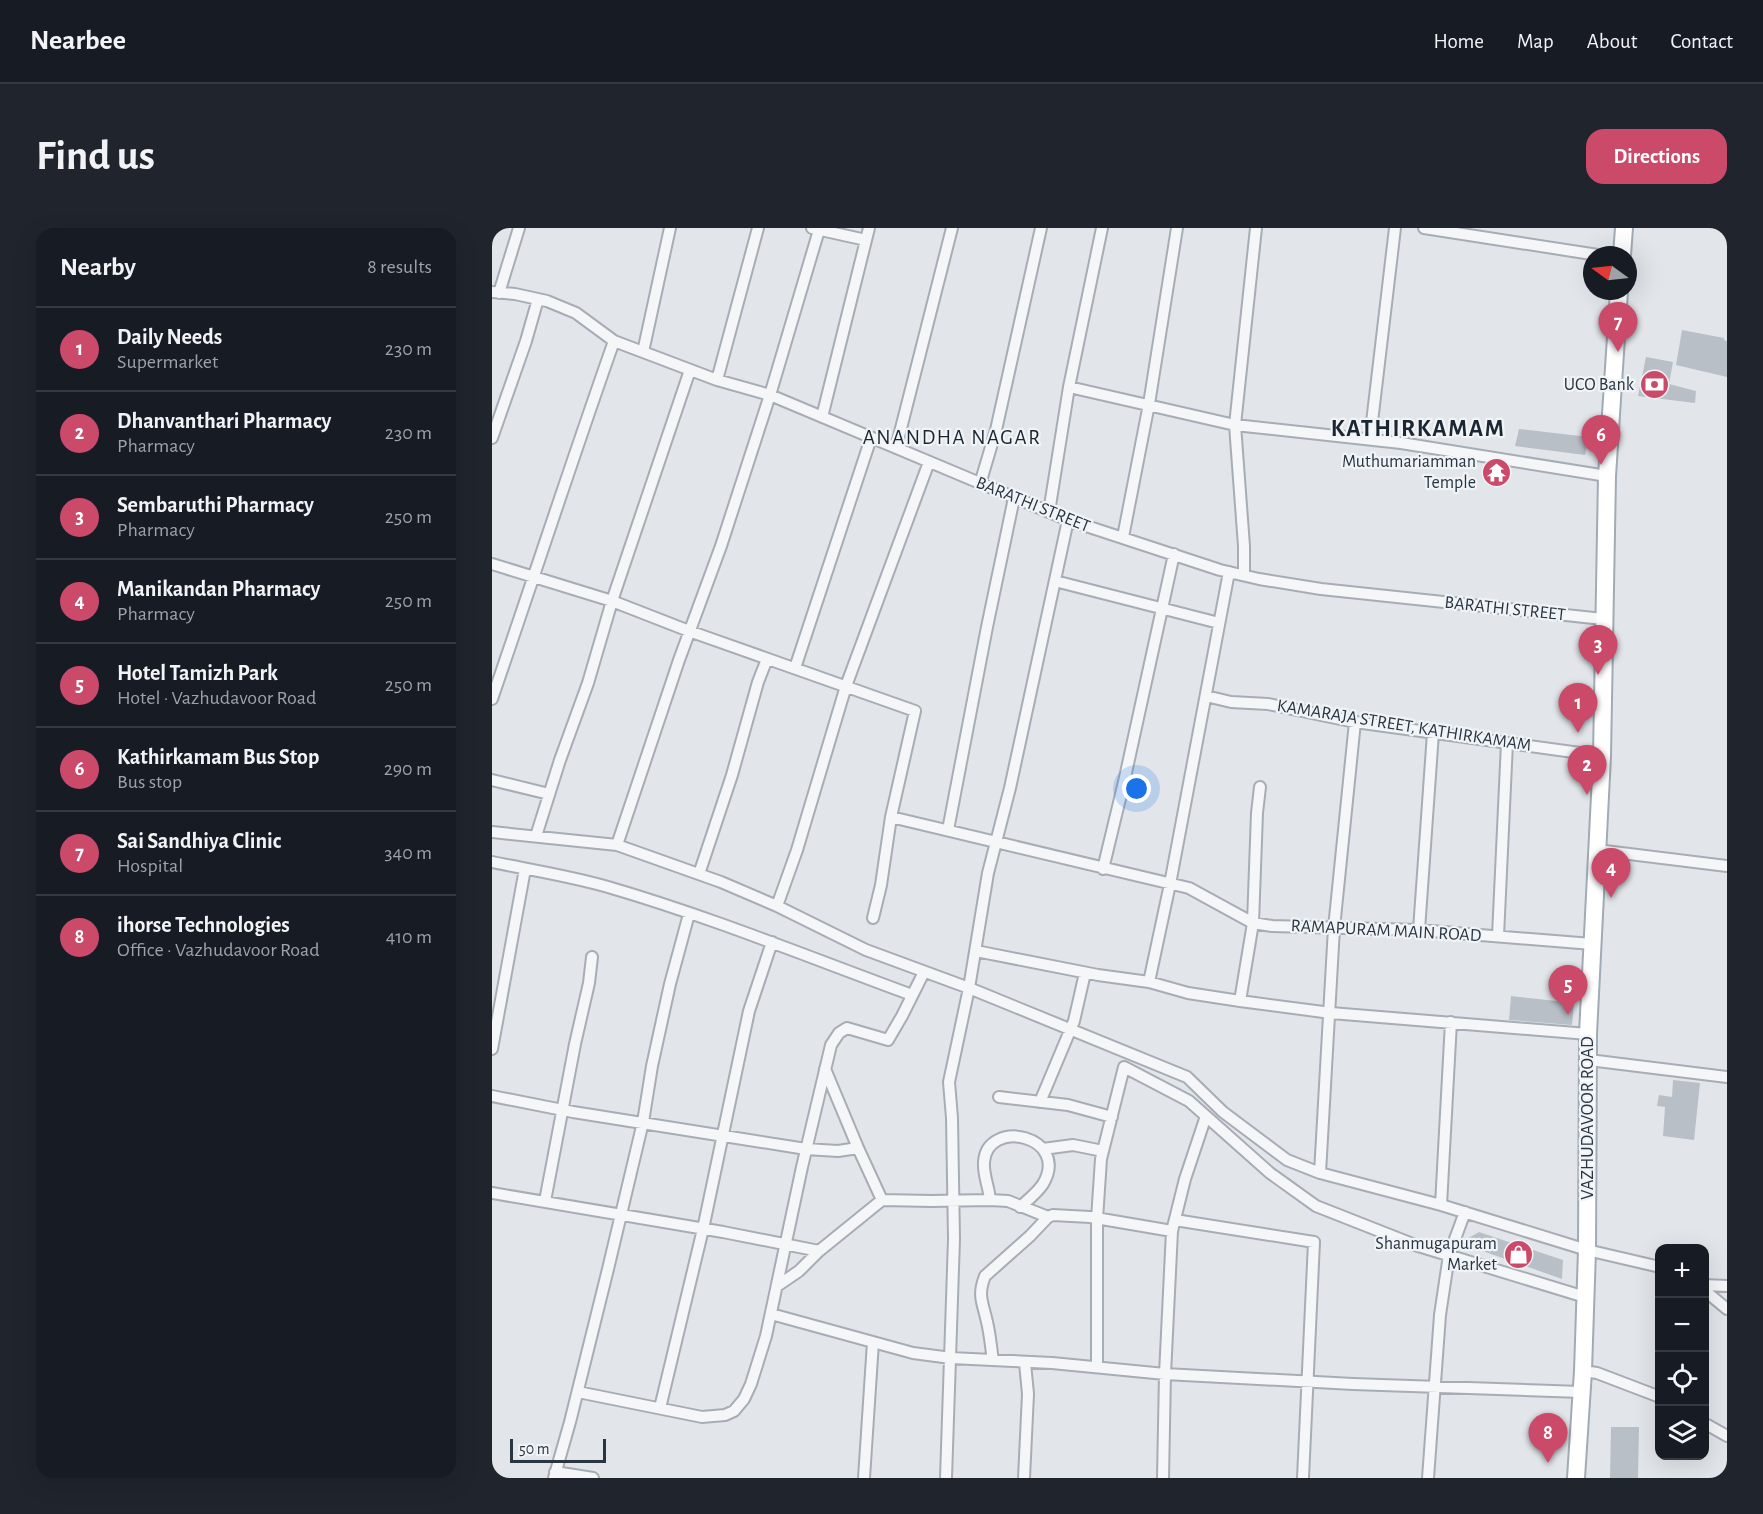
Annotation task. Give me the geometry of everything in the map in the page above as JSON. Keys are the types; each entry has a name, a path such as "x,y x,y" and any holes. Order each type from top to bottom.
{"main road":[{"path":"1623,246 1624,228"},
{"name":"VAZHUDAVOOR ROAD","path":"1576,1478 1583,1371 1587,1250 1588,1034 1602,756 1607,476 1618,300"}],"street":[{"path":"496,292 519,228"},
{"path":"644,352 670,228"},
{"path":"717,380 758,228"},
{"path":"822,417 869,228"},
{"path":"896,448 952,228"},
{"path":"980,484 996,430 1041,228"},
{"path":"1049,513 1069,387 1102,228"},
{"path":"1123,537 1165,314 1177,228"},
{"path":"1244,575 1235,425 1256,228"},
{"path":"1370,439 1395,228"},
{"path":"1424,228 1583,253"},
{"path":"617,845 771,395 815,229 866,240"},
{"name":"BARATHI STREET","path":"496,292 538,299 576,313 614,341 717,380 771,395 1049,513 1229,572 1321,589 1603,619"},
{"path":"492,438 526,341 538,299"},
{"path":"492,699 510,651 570,464 614,341"},
{"path":"536,836 690,370"},
{"path":"1069,387 1235,425 1401,443 1607,476"},
{"path":"795,668 871,438"},
{"path":"777,906 797,850 846,686 929,462"},
{"path":"948,831 1014,498"},
{"path":"946,1478 954,1200 949,1082 969,988 995,843 1010,788 1068,520"},
{"path":"1102,869 1124,782 1174,554"},
{"path":"492,564 612,601 689,631 915,711 891,817 881,885 873,918"},
{"path":"1149,982 1170,884 1229,572"},
{"path":"1055,582 1220,623"},
{"path":"699,874 767,659"},
{"name":"KAMARAJA STREET, KATHIRKAMAM","path":"1206,696 1232,702 1268,704 1355,722 1602,756"},
{"path":"1320,1173 1331,1013 1334,928 1355,722"},
{"path":"1419,930 1433,733"},
{"path":"1498,936 1507,743"},
{"path":"492,780 549,794"},
{"path":"1240,1001 1253,923 1260,787"},
{"name":"RAMAPURAM MAIN ROAD","path":"891,817 1189,888 1253,923 1272,926 1419,930 1592,944"},
{"path":"492,832 617,845 699,874 777,906 866,950 969,988 1187,1077 1222,1112 1287,1160 1320,1173 1441,1205 1587,1250 1655,1266"},
{"path":"1597,850 1727,866"},
{"path":"492,862 605,886 772,942 912,995"},
{"path":"492,1049 525,869"},
{"path":"593,1478 554,1475 578,1392 621,1215 643,1122 663,1014 689,914"},
{"path":"660,1408 703,1229 749,1011 772,942"},
{"path":"976,951 1085,973 1149,982 1188,993 1240,1001 1331,1013 1588,1034"},
{"path":"545,1201 589,983 592,957"},
{"path":"578,1392 702,1417 725,1416 734,1411 744,1399 751,1384 771,1314 831,1045 839,1033 847,1028 888,1040 924,972"},
{"path":"1040,1102 1070,1030 1085,973"},
{"path":"1441,1205 1451,1022"},
{"path":"1589,1060 1727,1077"},
{"path":"1097,1367 1097,1219 1103,1151 1124,1067 1189,1101 1270,1173 1316,1206 1415,1245 1585,1297"},
{"path":"825,1068 882,1200"},
{"path":"492,1096 806,1149 838,1151 858,1148"},
{"path":"999,1097 1094,1111 1112,1117"},
{"path":"1163,1478 1165,1374 1174,1226 1185,1179 1206,1116"},
{"path":"990,1200 984,1161 987,1152 1002,1138 1014,1136 1034,1141 1047,1154 1043,1184 1020,1207"},
{"path":"1043,1149 1073,1146 1103,1151"},
{"path":"492,1193 819,1251"},
{"path":"777,1286 799,1271 819,1251 882,1200 930,1202 990,1200 1008,1202 1048,1217"},
{"path":"1428,1478 1440,1315 1449,1255 1465,1212"},
{"path":"993,1360 987,1322 980,1301 981,1285 985,1275 1048,1217 1053,1215 1314,1242 1306,1382 1304,1478"},
{"path":"1709,1285 1727,1286"},
{"path":"1709,1294 1727,1309"},
{"path":"771,1314 914,1353 951,1358 1052,1363 1165,1374 1306,1382 1581,1392"},
{"path":"864,1478 873,1342"},
{"path":"1024,1478 1028,1394 1025,1363"},
{"path":"1583,1371 1597,1373 1655,1395"},
{"path":"1709,1426 1727,1436"}],"building":[{"path":"1682,330 1724,338 1727,341 1727,377 1676,365"},
{"path":"1646,357 1673,362 1669,384 1696,391 1695,403 1638,396"},
{"path":"1519,429 1589,437 1585,455 1515,446"},
{"path":"1511,996 1574,1003 1572,1025 1509,1020"},
{"path":"1673,1080 1700,1083 1694,1140 1663,1136 1665,1107 1657,1106 1659,1095 1672,1097"},
{"name":"Shanmugapuram Market","path":"1479,1232 1563,1260 1562,1279 1474,1248 1463,1241"},
{"path":"1611,1427 1639,1427 1638,1478 1610,1478"}],"place":[{"name":"Sai Sandhiya Clinic","path":"1618,352"},
{"name":"UCO Bank","path":"1655,385"},
{"name":"Kathirkamam Bus Stop","path":"1601,465"},
{"name":"Muthumariamman Temple","path":"1497,472"},
{"name":"Sembaruthi Pharmacy","path":"1598,675"},
{"name":"Daily Needs","path":"1578,733"},
{"name":"Dhanvanthari Pharmacy","path":"1587,795"},
{"name":"Manikandan Pharmacy","path":"1611,898"},
{"name":"Hotel Tamizh Park","path":"1568,1015"},
{"name":"Shanmugapuram Market","path":"1518,1254"},
{"name":"ihorse Technologies","path":"1548,1463"}],"district":[{"name":"KATHIRKAMAM","path":"1418,429"},
{"name":"ANANDHA NAGAR","path":"952,437"}]}
